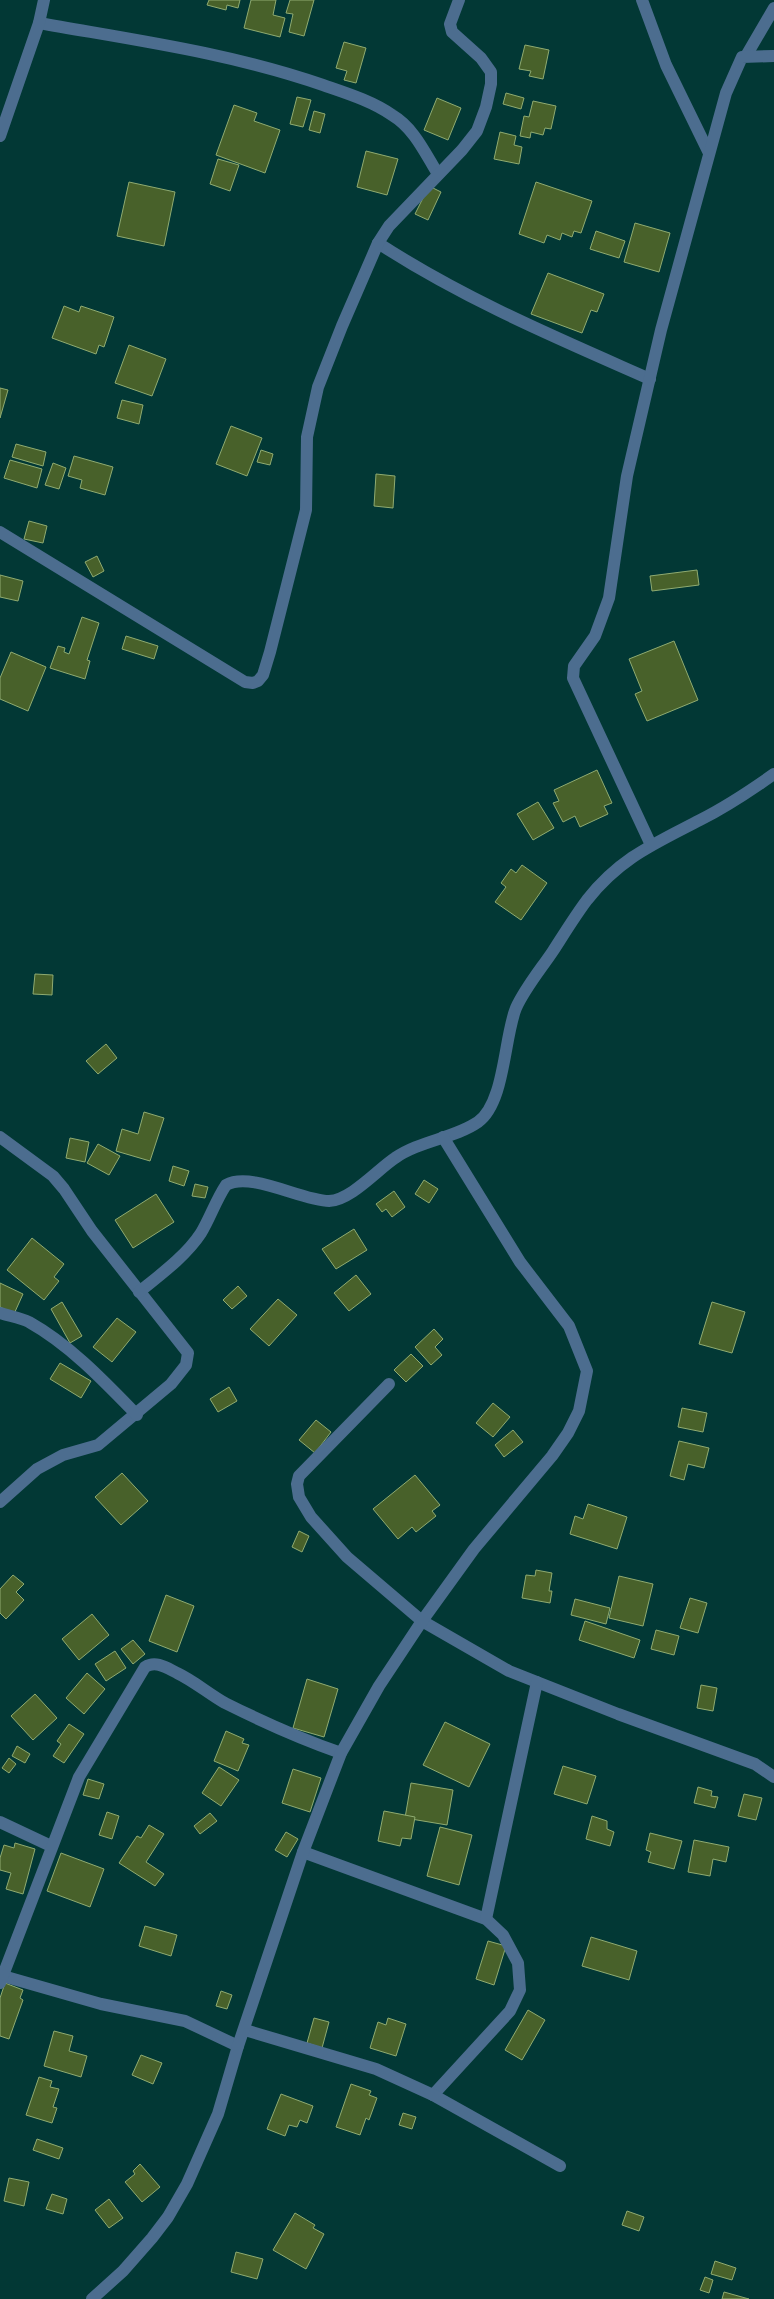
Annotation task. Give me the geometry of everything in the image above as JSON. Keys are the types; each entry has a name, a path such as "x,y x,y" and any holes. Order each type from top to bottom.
{"street":[{"path":"0,136 39,23 44,0"},
{"path":"0,532 245,682 253,683 258,681 263,674 270,652 302,531 306,510 307,437 318,387 378,243 389,226 462,150 477,130 491,84 491,72 481,58 452,32 450,24 459,0"},
{"path":"642,0 666,65 709,153"},
{"path":"651,844 633,809 620,775 572,673 577,659 595,636 609,598 627,476 650,380 726,93 740,61 746,56 774,8"},
{"path":"39,23 219,55 282,71 347,94 392,114 404,124 411,131 438,174"},
{"path":"746,56 774,56"},
{"path":"378,243 423,272 459,292 650,380"},
{"path":"139,1292 162,1273 192,1243 200,1233 226,1185 230,1182 247,1182 278,1188 328,1201 338,1199 348,1195 396,1156 479,1121 490,1106 498,1090 516,1008 586,901 602,882 625,861 651,844 736,801 774,774"},
{"path":"0,1137 53,1176 139,1292 186,1348 188,1361 171,1384 137,1415 98,1445 63,1455 37,1470 0,1502"},
{"path":"92,2299 124,2271 168,2217 187,2184 218,2114 238,2046 246,2030 303,1852 341,1753 379,1686 422,1622 474,1549 530,1484 568,1433 579,1411 587,1371 569,1326 520,1262 443,1137"},
{"path":"0,1313 28,1322 68,1350 102,1378 137,1415"},
{"path":"389,1384 303,1470 297,1484 299,1497 311,1516 347,1557 422,1622 509,1671 618,1714 756,1764 774,1776"},
{"path":"238,2046 185,2021 101,2004 2,1980 51,1846 79,1777 145,1667 149,1665 163,1666 258,1719 341,1753"},
{"path":"486,1919 537,1682"},
{"path":"0,1822 51,1846"},
{"path":"303,1852 486,1919 503,1935 518,1963 521,1981 520,1990 510,2011 434,2095"},
{"path":"246,2030 376,2068 434,2095 560,2166"}],"building":[{"path":"209,0 240,0 238,8 227,5 226,10 207,5"},
{"path":"251,0 276,0 273,15 285,18 280,37 244,28"},
{"path":"290,0 314,0 304,36 289,32 293,14 286,13"},
{"path":"344,42 366,48 356,83 344,80 347,71 336,68"},
{"path":"525,45 549,50 543,79 529,76 531,71 519,69"},
{"path":"506,93 524,98 521,109 503,104"},
{"path":"297,97 311,100 303,127 290,124"},
{"path":"437,98 461,108 448,140 424,130"},
{"path":"533,101 556,106 551,129 545,128 543,135 531,132 530,138 520,136 524,116 529,117"},
{"path":"234,105 257,113 254,121 280,130 265,173 216,155"},
{"path":"314,111 325,114 320,133 309,130"},
{"path":"500,132 516,136 514,145 522,147 519,164 494,159"},
{"path":"366,151 398,159 387,195 357,187"},
{"path":"218,159 239,165 230,191 210,184"},
{"path":"129,182 175,192 164,246 117,236"},
{"path":"536,182 592,201 581,233 574,231 572,237 562,233 560,240 547,235 544,243 519,234"},
{"path":"429,186 441,192 428,220 415,214"},
{"path":"635,223 670,233 659,272 624,262"},
{"path":"596,231 625,241 619,258 590,249"},
{"path":"548,273 604,294 597,312 591,310 582,333 531,314"},
{"path":"64,306 79,312 81,306 114,317 104,347 99,345 96,354 52,338"},
{"path":"129,345 166,359 152,396 115,383"},
{"path":"0,388 8,390 0,418"},
{"path":"122,400 143,405 139,424 117,418"},
{"path":"231,426 262,438 247,476 216,464"},
{"path":"16,444 46,452 43,466 12,457"},
{"path":"261,450 273,454 270,465 257,462"},
{"path":"74,456 113,467 105,495 80,488 82,480 68,476"},
{"path":"10,460 42,469 37,488 4,478"},
{"path":"53,463 66,468 59,489 45,485"},
{"path":"376,474 395,476 393,508 374,506"},
{"path":"29,521 47,526 43,543 24,539"},
{"path":"97,556 104,571 93,577 85,562"},
{"path":"697,570 699,585 652,591 650,576"},
{"path":"0,575 23,581 18,601 0,597"},
{"path":"82,617 99,623 87,660 90,661 85,679 50,668 58,646 65,648 64,652 69,654"},
{"path":"126,636 158,646 154,659 122,649"},
{"path":"674,641 698,700 647,721 635,694 642,691 629,659"},
{"path":"11,652 46,667 28,711 0,699 0,678"},
{"path":"597,770 612,803 604,806 608,814 580,827 575,816 563,822 553,803 559,801 554,790"},
{"path":"538,802 554,828 533,840 517,814"},
{"path":"522,865 547,883 521,920 495,902 506,887 501,883 511,869 516,873"},
{"path":"35,974 53,975 52,995 33,994"},
{"path":"106,1044 117,1058 98,1074 86,1061"},
{"path":"144,1112 164,1118 150,1161 116,1151 122,1129 138,1134"},
{"path":"70,1138 89,1142 85,1162 66,1158"},
{"path":"98,1144 120,1156 109,1175 87,1163"},
{"path":"173,1166 189,1171 184,1186 169,1181"},
{"path":"424,1180 438,1189 429,1203 415,1194"},
{"path":"195,1184 208,1187 205,1198 192,1196"},
{"path":"394,1191 405,1207 392,1217 386,1209 382,1212 376,1204"},
{"path":"156,1194 174,1222 133,1248 115,1220"},
{"path":"354,1229 367,1250 336,1269 322,1249"},
{"path":"32,1238 64,1264 54,1277 59,1281 44,1300 7,1270"},
{"path":"356,1275 371,1294 349,1311 334,1293"},
{"path":"0,1283 23,1294 14,1314 0,1307"},
{"path":"238,1286 247,1296 232,1309 223,1300"},
{"path":"278,1299 297,1315 269,1346 250,1329"},
{"path":"62,1302 82,1336 70,1343 51,1309"},
{"path":"712,1302 745,1312 732,1353 699,1344"},
{"path":"117,1318 136,1332 112,1362 93,1347"},
{"path":"434,1329 443,1339 435,1347 442,1355 431,1365 415,1347"},
{"path":"411,1354 423,1366 406,1382 394,1370"},
{"path":"60,1363 91,1381 81,1398 50,1379"},
{"path":"229,1387 237,1401 218,1412 210,1399"},
{"path":"493,1403 510,1417 493,1437 476,1423"},
{"path":"682,1408 707,1413 703,1432 678,1427"},
{"path":"316,1420 331,1432 315,1453 299,1440"},
{"path":"513,1430 523,1442 504,1457 495,1445"},
{"path":"679,1441 709,1448 704,1468 688,1464 684,1480 670,1476"},
{"path":"122,1473 148,1501 121,1525 95,1497"},
{"path":"415,1475 440,1505 432,1511 436,1516 416,1532 412,1527 398,1539 373,1509"},
{"path":"588,1504 627,1517 617,1549 570,1534 575,1516 583,1519"},
{"path":"299,1531 309,1536 302,1552 292,1547"},
{"path":"536,1570 552,1573 549,1591 552,1591 550,1603 522,1598 526,1575 535,1576"},
{"path":"13,1575 24,1584 16,1592 24,1600 6,1619 0,1613 0,1589"},
{"path":"619,1576 653,1584 643,1626 609,1618"},
{"path":"166,1595 194,1606 177,1652 149,1641"},
{"path":"690,1598 707,1603 698,1633 680,1628"},
{"path":"575,1599 610,1608 606,1624 571,1615"},
{"path":"92,1614 109,1635 79,1660 62,1639"},
{"path":"585,1621 640,1640 634,1658 579,1640"},
{"path":"656,1630 679,1636 674,1655 651,1649"},
{"path":"133,1640 145,1654 133,1664 121,1649"},
{"path":"115,1651 126,1668 106,1681 95,1664"},
{"path":"87,1673 105,1689 84,1714 66,1698"},
{"path":"307,1679 338,1689 324,1737 293,1728"},
{"path":"701,1685 717,1688 713,1711 697,1708"},
{"path":"35,1694 57,1718 33,1740 11,1716"},
{"path":"445,1722 490,1744 469,1787 423,1765"},
{"path":"69,1724 84,1734 64,1763 53,1756 61,1744 57,1741"},
{"path":"226,1731 244,1739 242,1743 249,1745 238,1771 214,1761"},
{"path":"17,1746 30,1754 25,1763 12,1756"},
{"path":"9,1758 16,1764 9,1773 2,1768"},
{"path":"563,1766 596,1776 587,1804 554,1794"},
{"path":"219,1767 239,1780 221,1806 202,1793"},
{"path":"293,1769 321,1778 310,1812 282,1803"},
{"path":"88,1779 104,1784 99,1799 83,1795"},
{"path":"411,1783 453,1790 447,1825 405,1818"},
{"path":"698,1787 712,1791 711,1796 718,1797 715,1808 694,1803"},
{"path":"744,1794 762,1798 756,1820 738,1816"},
{"path":"384,1811 415,1817 411,1839 402,1838 400,1846 378,1841"},
{"path":"107,1812 119,1816 112,1839 99,1835"},
{"path":"210,1813 217,1821 200,1834 194,1826"},
{"path":"592,1816 607,1821 607,1829 614,1832 610,1846 586,1839"},
{"path":"149,1825 164,1834 146,1862 164,1874 155,1886 119,1863 137,1836 141,1838"},
{"path":"440,1827 472,1835 459,1885 427,1876"},
{"path":"286,1832 298,1839 287,1857 275,1850"},
{"path":"650,1833 682,1841 674,1869 648,1862 651,1852 646,1850"},
{"path":"694,1840 729,1847 726,1862 713,1859 710,1876 688,1872"},
{"path":"15,1843 35,1849 23,1894 6,1889 11,1873 0,1870 0,1858 4,1845 14,1848"},
{"path":"61,1853 104,1869 90,1907 47,1891"},
{"path":"145,1926 177,1935 171,1956 139,1946"},
{"path":"591,1937 637,1951 629,1980 582,1966"},
{"path":"488,1941 506,1946 494,1985 476,1979"},
{"path":"5,1983 23,1990 20,1998 23,2000 9,2039 0,2036 0,1998"},
{"path":"221,1991 232,1995 227,2009 216,2006"},
{"path":"528,2010 545,2020 522,2060 505,2050"},
{"path":"314,2018 329,2022 322,2048 307,2043"},
{"path":"388,2018 406,2024 396,2056 370,2048 378,2022 386,2025"},
{"path":"54,2031 73,2036 69,2051 87,2056 81,2077 44,2066"},
{"path":"141,2055 162,2063 153,2084 132,2075"},
{"path":"39,2077 52,2081 50,2087 59,2089 53,2107 57,2108 52,2123 26,2115"},
{"path":"351,2084 371,2091 369,2095 377,2098 369,2120 366,2118 360,2135 336,2127"},
{"path":"281,2094 313,2106 307,2123 300,2120 297,2127 289,2125 285,2136 267,2129"},
{"path":"403,2113 416,2117 412,2129 399,2125"},
{"path":"37,2139 63,2148 59,2159 33,2150"},
{"path":"140,2164 160,2187 142,2202 125,2182 135,2174 133,2171"},
{"path":"9,2178 29,2182 24,2206 4,2201"},
{"path":"52,2194 67,2199 63,2214 46,2209"},
{"path":"109,2199 123,2218 109,2228 95,2210"},
{"path":"627,2211 644,2217 639,2231 622,2225"},
{"path":"295,2213 315,2225 313,2228 324,2234 306,2269 273,2250"},
{"path":"236,2252 263,2259 257,2279 231,2272"},
{"path":"715,2261 736,2268 732,2280 711,2274"},
{"path":"705,2277 713,2280 709,2293 700,2290"},
{"path":"724,2292 749,2299 722,2299"}]}
